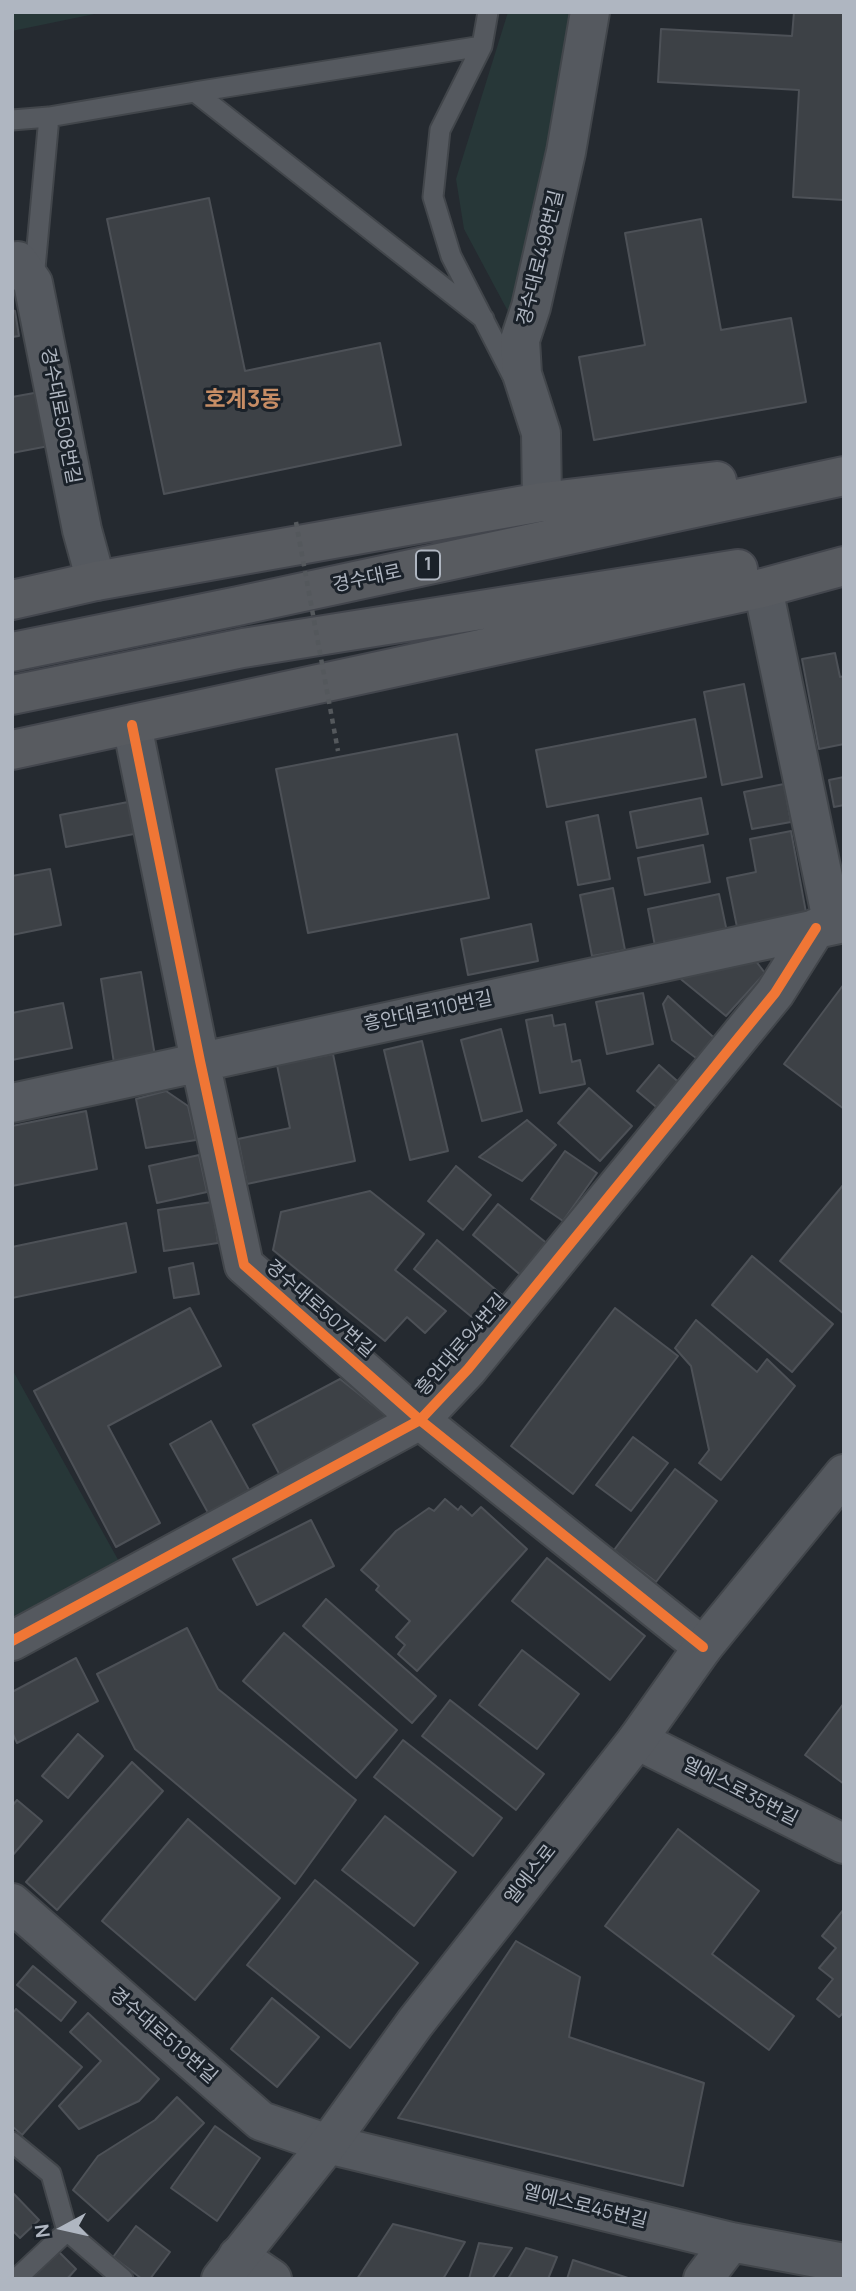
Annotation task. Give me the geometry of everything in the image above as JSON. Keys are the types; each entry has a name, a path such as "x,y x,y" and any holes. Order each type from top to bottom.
{"main road":[{"path":"12,600 96,581 542,502 844,465"},
{"name":"경수대로","path":"12,652 844,476"},
{"path":"12,695 243,648 844,552"},
{"path":"12,750 762,588 844,566"}],"street":[{"name":"경수대로498번길","path":"542,502 541,433 522,374 520,340 531,307 566,152 590,12"},
{"name":"경수대로508번길","path":"23,273 96,581"},
{"path":"762,588 831,925"},
{"name":"경수대로507번길","path":"132,725 244,1265 420,1420 703,1647"},
{"name":"흥안대로110번길","path":"12,1103 831,925"},
{"name":"흥안대로94번길","path":"12,1641 420,1420 468,1369 831,925"},
{"name":"엘에스로","path":"230,2268 328,2144 415,2023 637,1740 703,1647 844,1474"},
{"name":"엘에스로35번길","path":"637,1740 844,1844"},
{"name":"경수대로519번길","path":"12,1903 261,2121 328,2144"},
{"name":"엘에스로45번길","path":"328,2144 731,2242 844,2263"},
{"path":"703,2279 731,2242"},
{"path":"230,2268 272,2279"}],"lane":[{"path":"488,12 482,46 440,130 433,197 451,256 541,433"},
{"path":"12,120 49,117 482,46"},
{"path":"195,92 484,319"},
{"path":"23,273 49,117"},
{"path":"12,2142 51,2174 66,2231 123,2279"},
{"path":"16,2279 66,2231"}],"path":[{"path":"296,522 338,751"}],"shaded area":[{"path":"12,12 104,12 12,31"},
{"path":"508,12 575,12 547,180 511,317 464,229 456,179"},
{"path":"12,1369 121,1565 12,1622"}],"building":[{"path":"794,12 844,12 844,200 793,197 799,90 658,82 661,29 792,36"},
{"path":"209,198 245,371 380,343 401,445 164,494 107,219"},
{"path":"701,219 721,330 791,318 806,402 594,440 579,357 645,345 625,233"},
{"path":"12,310 15,311 19,336 12,337"},
{"path":"45,391 54,445 12,453 12,397"},
{"path":"835,653 840,677 844,676 844,744 819,749 802,659"},
{"path":"744,684 762,777 722,785 704,692"},
{"path":"695,719 706,777 547,807 536,750"},
{"path":"457,734 489,898 308,933 276,769"},
{"path":"844,777 844,805 834,807 829,780"},
{"path":"784,784 791,822 752,829 744,792"},
{"path":"701,798 708,834 637,848 630,812"},
{"path":"128,802 134,834 66,847 60,815"},
{"path":"598,815 610,879 578,885 566,822"},
{"path":"791,831 807,918 738,932 727,878 756,872 750,839"},
{"path":"703,845 710,882 645,895 638,858"},
{"path":"50,869 61,925 12,935 12,876"},
{"path":"613,888 625,950 592,956 580,895"},
{"path":"719,894 727,932 655,946 648,909"},
{"path":"531,924 538,961 468,975 461,939"},
{"path":"752,956 765,973 726,1016 677,976"},
{"path":"141,972 155,1056 114,1063 101,979"},
{"path":"844,984 844,1109 784,1064"},
{"path":"643,993 653,1044 607,1054 596,1002"},
{"path":"668,996 721,1044 704,1064 672,1040 663,1004"},
{"path":"63,1003 72,1048 12,1060 12,1013"},
{"path":"552,1015 554,1026 565,1024 572,1062 580,1060 585,1084 540,1093 526,1020"},
{"path":"501,1029 522,1111 482,1121 461,1040"},
{"path":"422,1041 448,1151 410,1160 384,1050"},
{"path":"333,1054 355,1161 247,1184 238,1139 290,1128 277,1065"},
{"path":"659,1065 683,1086 661,1111 637,1091"},
{"path":"589,1088 632,1126 600,1161 558,1123"},
{"path":"166,1091 188,1106 196,1140 146,1148 136,1099"},
{"path":"86,1111 97,1169 12,1186 12,1126"},
{"path":"527,1120 556,1145 522,1181 479,1157"},
{"path":"565,1151 597,1173 563,1221 531,1199"},
{"path":"199,1155 207,1192 157,1203 149,1166"},
{"path":"456,1166 491,1195 463,1230 428,1201"},
{"path":"844,1184 844,1314 780,1261"},
{"path":"370,1191 424,1234 395,1270 446,1311 425,1333 407,1317 385,1341 273,1250 281,1212"},
{"path":"212,1202 218,1243 164,1251 158,1210"},
{"path":"498,1204 549,1245 523,1277 473,1235"},
{"path":"126,1223 136,1272 12,1298 12,1247"},
{"path":"437,1240 502,1295 479,1323 414,1269"},
{"path":"752,1256 833,1324 792,1372 712,1305"},
{"path":"193,1263 199,1294 174,1298 169,1268"},
{"path":"190,1308 221,1366 108,1426 160,1523 116,1547 34,1391"},
{"path":"615,1308 678,1356 573,1494 511,1446"},
{"path":"696,1320 757,1372 767,1359 795,1386 721,1480 699,1463 709,1450 691,1366 675,1348"},
{"path":"340,1379 388,1417 283,1481 253,1425"},
{"path":"211,1421 253,1497 212,1520 170,1444"},
{"path":"633,1437 668,1463 631,1511 596,1485"},
{"path":"675,1469 717,1501 656,1582 614,1550"},
{"path":"445,1499 458,1510 461,1506 472,1516 481,1507 527,1549 417,1671 398,1654 405,1645 396,1637 410,1621 376,1590 379,1586 361,1570 396,1531 429,1508 434,1511"},
{"path":"311,1520 334,1566 257,1605 233,1559"},
{"path":"547,1558 645,1636 610,1680 512,1601"},
{"path":"326,1599 436,1696 412,1723 303,1626"},
{"path":"187,1628 218,1689 356,1800 295,1884 135,1749 97,1674"},
{"path":"284,1633 397,1730 356,1778 243,1681"},
{"path":"522,1650 579,1694 537,1749 479,1705"},
{"path":"76,1658 98,1701 17,1743 12,1732 12,1692"},
{"path":"450,1700 544,1774 516,1810 422,1736"},
{"path":"844,1703 844,1784 805,1755"},
{"path":"78,1734 103,1756 68,1798 42,1776"},
{"path":"403,1740 502,1818 473,1856 374,1777"},
{"path":"132,1762 163,1791 57,1910 26,1882"},
{"path":"17,1800 42,1821 12,1856 12,1806"},
{"path":"385,1816 456,1872 414,1926 342,1870"},
{"path":"188,1819 280,1898 195,2000 102,1921"},
{"path":"678,1829 759,1891 712,1954 794,2016 769,2050 605,1926"},
{"path":"315,1880 418,1963 350,2048 247,1965"},
{"path":"844,1909 844,2012 839,2017 817,1999 833,1979 819,1968 836,1948 822,1936"},
{"path":"516,1941 580,1977 569,2037 704,2083 683,2186 398,2118"},
{"path":"33,1966 76,2002 61,2021 17,1985"},
{"path":"272,1998 319,2037 277,2087 231,2049"},
{"path":"16,2009 82,2067 22,2135 12,2126 12,2014"},
{"path":"88,2013 159,2079 139,2101 79,2129 59,2106 101,2061 70,2032"},
{"path":"177,2097 204,2123 108,2221 73,2190 98,2156 155,2120"},
{"path":"215,2126 260,2158 217,2221 171,2188"},
{"path":"12,2192 39,2220 20,2238 12,2230"},
{"path":"393,2224 465,2242 443,2279 357,2279"},
{"path":"136,2226 170,2252 150,2279 142,2279 113,2257"},
{"path":"479,2243 512,2248 492,2279 469,2279"},
{"path":"54,2247 76,2269 67,2279 24,2279"},
{"path":"526,2248 557,2257 548,2279 508,2279"},
{"path":"573,2260 631,2279 567,2279"}],"cycle path":[{"path":"132,725 244,1265 420,1420 703,1647"},
{"path":"12,1641 420,1420 468,1369 775,993 816,928"}],"district":[{"name":"호계3동","path":"243,401"}]}
